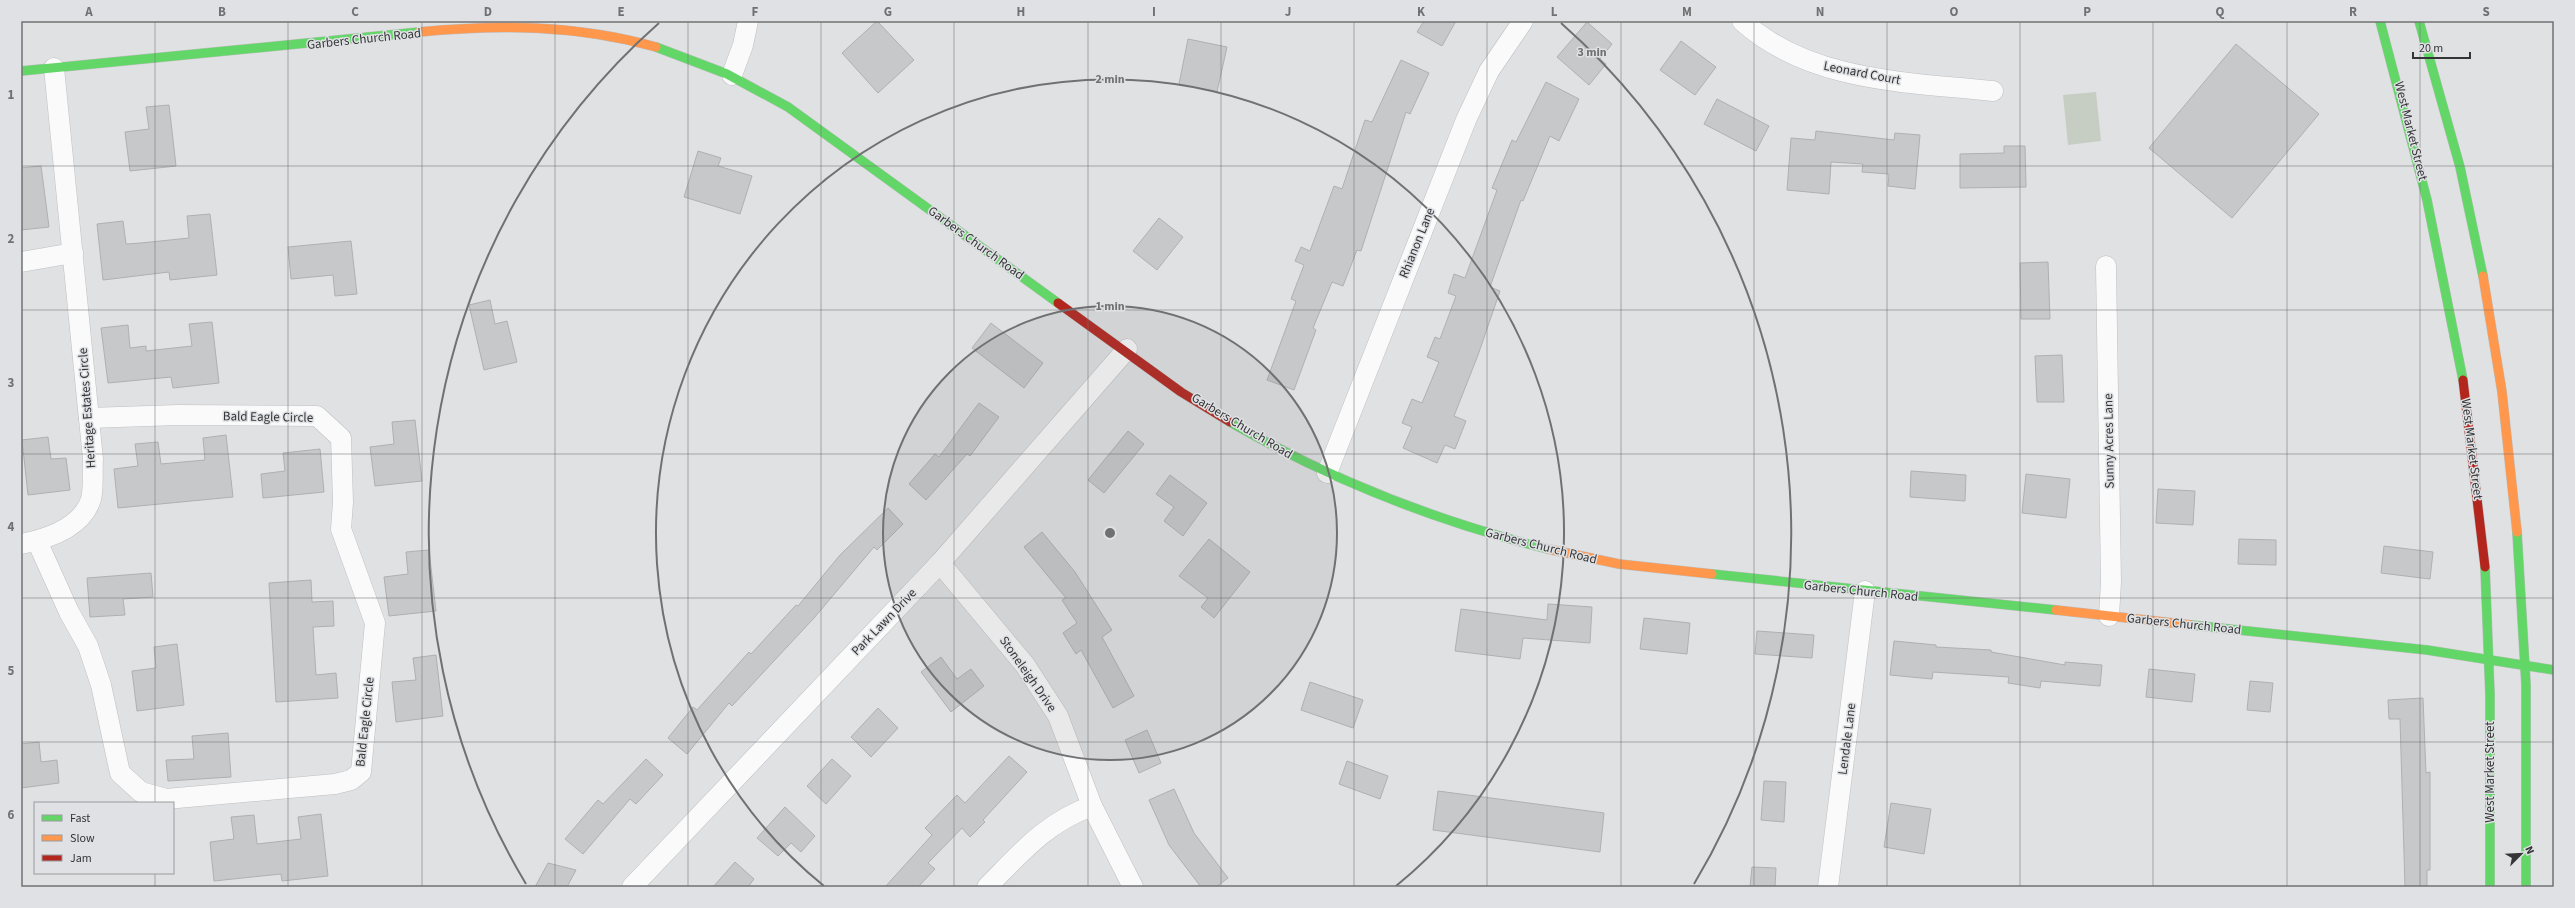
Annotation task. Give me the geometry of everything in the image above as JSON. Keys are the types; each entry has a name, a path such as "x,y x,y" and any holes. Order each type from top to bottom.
{"street":[{"path":"732,75 743,44 748,21"},
{"name":"Rhianon Lane","path":"1327,473 1466,120 1489,71 1523,21"},
{"name":"Leonard Court","path":"1742,21 1781,48 1819,65 1888,80 1993,90"},
{"name":"West Market Street","path":"2380,21 2415,142 2452,314 2479,506 2489,659 2490,887"},
{"path":"2419,21 2461,172 2492,331 2515,506 2525,667 2526,887"},
{"name":"Garbers Church Road","path":"21,71 454,30 530,26 597,33 645,43 691,58 732,75 800,115 1087,324 1127,349 1206,408 1327,473 1400,505 1471,529 1577,557 1626,565 2427,650 2489,659 2525,667 2554,670"},
{"name":"Heritage Estates Circle","path":"29,542 78,522 91,499 93,459 74,253 54,68"},
{"path":"21,262 74,253"},
{"name":"Sunny Acres Lane","path":"2106,266 2111,582 2109,616"},
{"name":"Park Lawn Drive","path":"632,887 940,563 1127,349"},
{"name":"Bald Eagle Circle","path":"29,542 88,646 101,685 120,773 142,792 166,799 335,784 351,780 361,772 375,623 341,529 343,502 341,438 317,416 178,415 89,418"},
{"name":"Stoneleigh Drive","path":"940,563 1026,665 1058,716 1092,806 1133,887"},
{"name":"Lendale Lane","path":"1828,887 1865,591"},
{"path":"987,887 1043,830 1074,812 1092,806"}],"shaded area":[{"path":"2096,92 2101,141 2068,145 2063,95"}],"building":[{"path":"877,21 914,60 878,93 842,53"},
{"path":"1424,21 1456,21 1442,46 1417,32"},
{"path":"1587,22 1612,44 1600,59 1606,64 1589,85 1557,57"},
{"path":"1188,39 1227,47 1217,92 1179,84"},
{"path":"1681,41 1716,67 1695,95 1660,70"},
{"path":"2236,44 2319,114 2232,218 2149,148"},
{"path":"1401,60 1429,73 1410,114 1406,112 1361,251 1357,250 1343,286 1332,282 1313,328 1316,330 1294,390 1267,380 1296,301 1291,299 1304,265 1295,261 1301,247 1310,251 1334,186 1342,189 1365,120 1372,122"},
{"path":"1546,82 1579,99 1559,141 1550,136 1523,201 1521,200 1490,287 1500,291 1478,355 1454,416 1466,421 1455,449 1445,445 1437,463 1403,448 1412,427 1402,423 1412,399 1422,403 1439,362 1427,357 1435,337 1440,339 1456,296 1448,293 1454,274 1465,278 1497,190 1492,188 1512,140 1516,142"},
{"path":"1717,99 1769,126 1756,151 1704,124"},
{"path":"169,105 176,166 130,171 125,132 149,129 146,107"},
{"path":"1816,131 1894,140 1895,133 1920,135 1915,189 1888,186 1889,174 1862,172 1863,164 1831,162 1829,194 1787,190 1791,138 1815,140"},
{"path":"2004,146 2025,146 2026,187 1960,188 1960,154 2004,153"},
{"path":"698,151 721,158 718,166 752,176 740,214 684,197"},
{"path":"41,166 49,227 21,230 21,168"},
{"path":"210,214 217,275 170,280 169,272 103,280 97,224 123,221 126,244 141,243 189,238 187,216"},
{"path":"1159,218 1183,237 1157,270 1133,251"},
{"path":"351,241 357,294 335,296 333,275 291,279 288,247"},
{"path":"2048,262 2050,319 2021,319 2020,263"},
{"path":"490,300 495,324 507,321 517,362 484,370 469,305"},
{"path":"212,322 219,383 173,388 171,377 108,383 101,328 128,325 130,348 146,346 146,351 192,346 189,324"},
{"path":"991,323 1043,363 1024,388 972,348"},
{"path":"2062,355 2064,402 2037,402 2035,356"},
{"path":"979,403 999,417 970,456 967,454 926,500 909,484 935,454 939,457"},
{"path":"415,420 422,481 375,486 370,447 394,444 392,422"},
{"path":"1128,431 1144,444 1104,493 1088,480"},
{"path":"226,435 233,497 118,508 114,469 138,466 135,444 158,442 161,464 205,460 203,438"},
{"path":"48,437 51,459 66,458 70,490 28,495 22,440"},
{"path":"320,449 324,492 263,498 261,474 285,471 283,453"},
{"path":"1911,471 1966,475 1965,501 1910,497"},
{"path":"2026,474 2070,479 2066,518 2022,513"},
{"path":"1170,475 1207,503 1183,536 1164,521 1174,507 1156,494"},
{"path":"2158,489 2195,491 2193,525 2156,523"},
{"path":"888,508 903,524 877,550 874,547 814,618 732,706 729,703 687,754 668,738 693,707 697,710 749,652 751,654 796,605 798,606 840,555"},
{"path":"1042,532 1075,572 1112,630 1102,637 1134,696 1113,708 1081,650 1076,654 1063,633 1077,623 1062,600 1066,598 1024,547"},
{"path":"1209,539 1250,572 1214,618 1201,607 1208,598 1179,576"},
{"path":"2239,539 2276,540 2276,565 2238,564"},
{"path":"2384,546 2433,552 2430,579 2381,573"},
{"path":"429,550 436,611 389,616 384,577 408,574 406,552"},
{"path":"151,573 153,597 123,599 125,615 90,617 87,578"},
{"path":"311,580 312,602 333,601 334,626 313,627 316,675 336,673 338,698 276,702 269,583"},
{"path":"1548,604 1592,607 1590,643 1523,638 1520,659 1455,651 1461,609 1547,620"},
{"path":"1644,618 1690,623 1687,654 1640,649"},
{"path":"1757,631 1814,635 1812,658 1755,654"},
{"path":"1894,641 1936,645 1936,647 1991,650 1991,652 2065,665 2065,662 2102,665 2100,686 2041,681 2040,688 2008,683 2009,677 1933,672 1932,679 1890,675"},
{"path":"177,644 184,705 137,711 132,671 156,668 154,647"},
{"path":"436,655 443,716 396,722 392,682 416,680 413,658"},
{"path":"941,657 957,679 971,669 984,686 951,712 921,672"},
{"path":"2149,669 2195,674 2192,702 2146,697"},
{"path":"2250,681 2273,683 2270,712 2247,710"},
{"path":"1310,682 1363,700 1353,728 1301,710"},
{"path":"2423,698 2426,773 2430,772 2430,870 2427,870 2427,887 2405,887 2400,719 2389,719 2388,700"},
{"path":"878,708 898,728 871,757 851,737"},
{"path":"1147,730 1161,763 1139,773 1125,740"},
{"path":"228,733 231,777 168,781 166,760 194,759 192,736"},
{"path":"39,742 41,762 57,760 59,783 21,788 21,744"},
{"path":"1009,756 1027,772 983,820 985,822 970,837 962,828 928,863 935,869 918,887 885,887 932,835 925,828 957,795 965,803"},
{"path":"646,759 663,775 636,804 630,799 583,854 565,839 598,800 603,804"},
{"path":"832,759 851,776 826,804 807,786"},
{"path":"1347,761 1388,776 1380,799 1339,784"},
{"path":"1764,781 1786,782 1784,822 1761,820"},
{"path":"1174,789 1194,833 1228,878 1216,887 1201,887 1169,845 1149,800"},
{"path":"1438,791 1604,813 1600,852 1433,830"},
{"path":"1891,803 1931,809 1924,854 1884,847"},
{"path":"785,807 815,836 801,852 791,843 778,856 757,838"},
{"path":"321,814 328,876 282,881 281,874 214,881 210,842 234,839 231,817 254,815 257,844 301,839 298,817"},
{"path":"735,862 754,879 748,887 713,887"},
{"path":"548,863 576,870 567,887 535,887"},
{"path":"1752,867 1776,868 1775,887 1750,887"}],"traffic: fast":[{"path":"2380,21 2427,200 2463,380"},
{"path":"2419,21 2460,167 2483,276"},
{"path":"21,71 419,32"},
{"path":"656,47 727,74 788,107 1058,303"},
{"path":"1230,422 1306,462 1384,497 1465,526 1548,549"},
{"path":"2517,532 2526,685 2526,887"},
{"path":"2485,567 2490,695 2490,887"},
{"path":"1712,574 2056,610"},
{"path":"2191,625 2427,650 2554,670"}],"traffic: slow":[{"path":"419,32 449,29 509,27 539,28 597,34 656,47"},
{"path":"2483,276 2502,392 2517,532"},
{"path":"1548,549 1619,564 1712,574"},
{"path":"2056,610 2191,625"}],"traffic: jam":[{"path":"1058,303 1181,392 1230,422"},
{"path":"2463,380 2485,567"}]}
